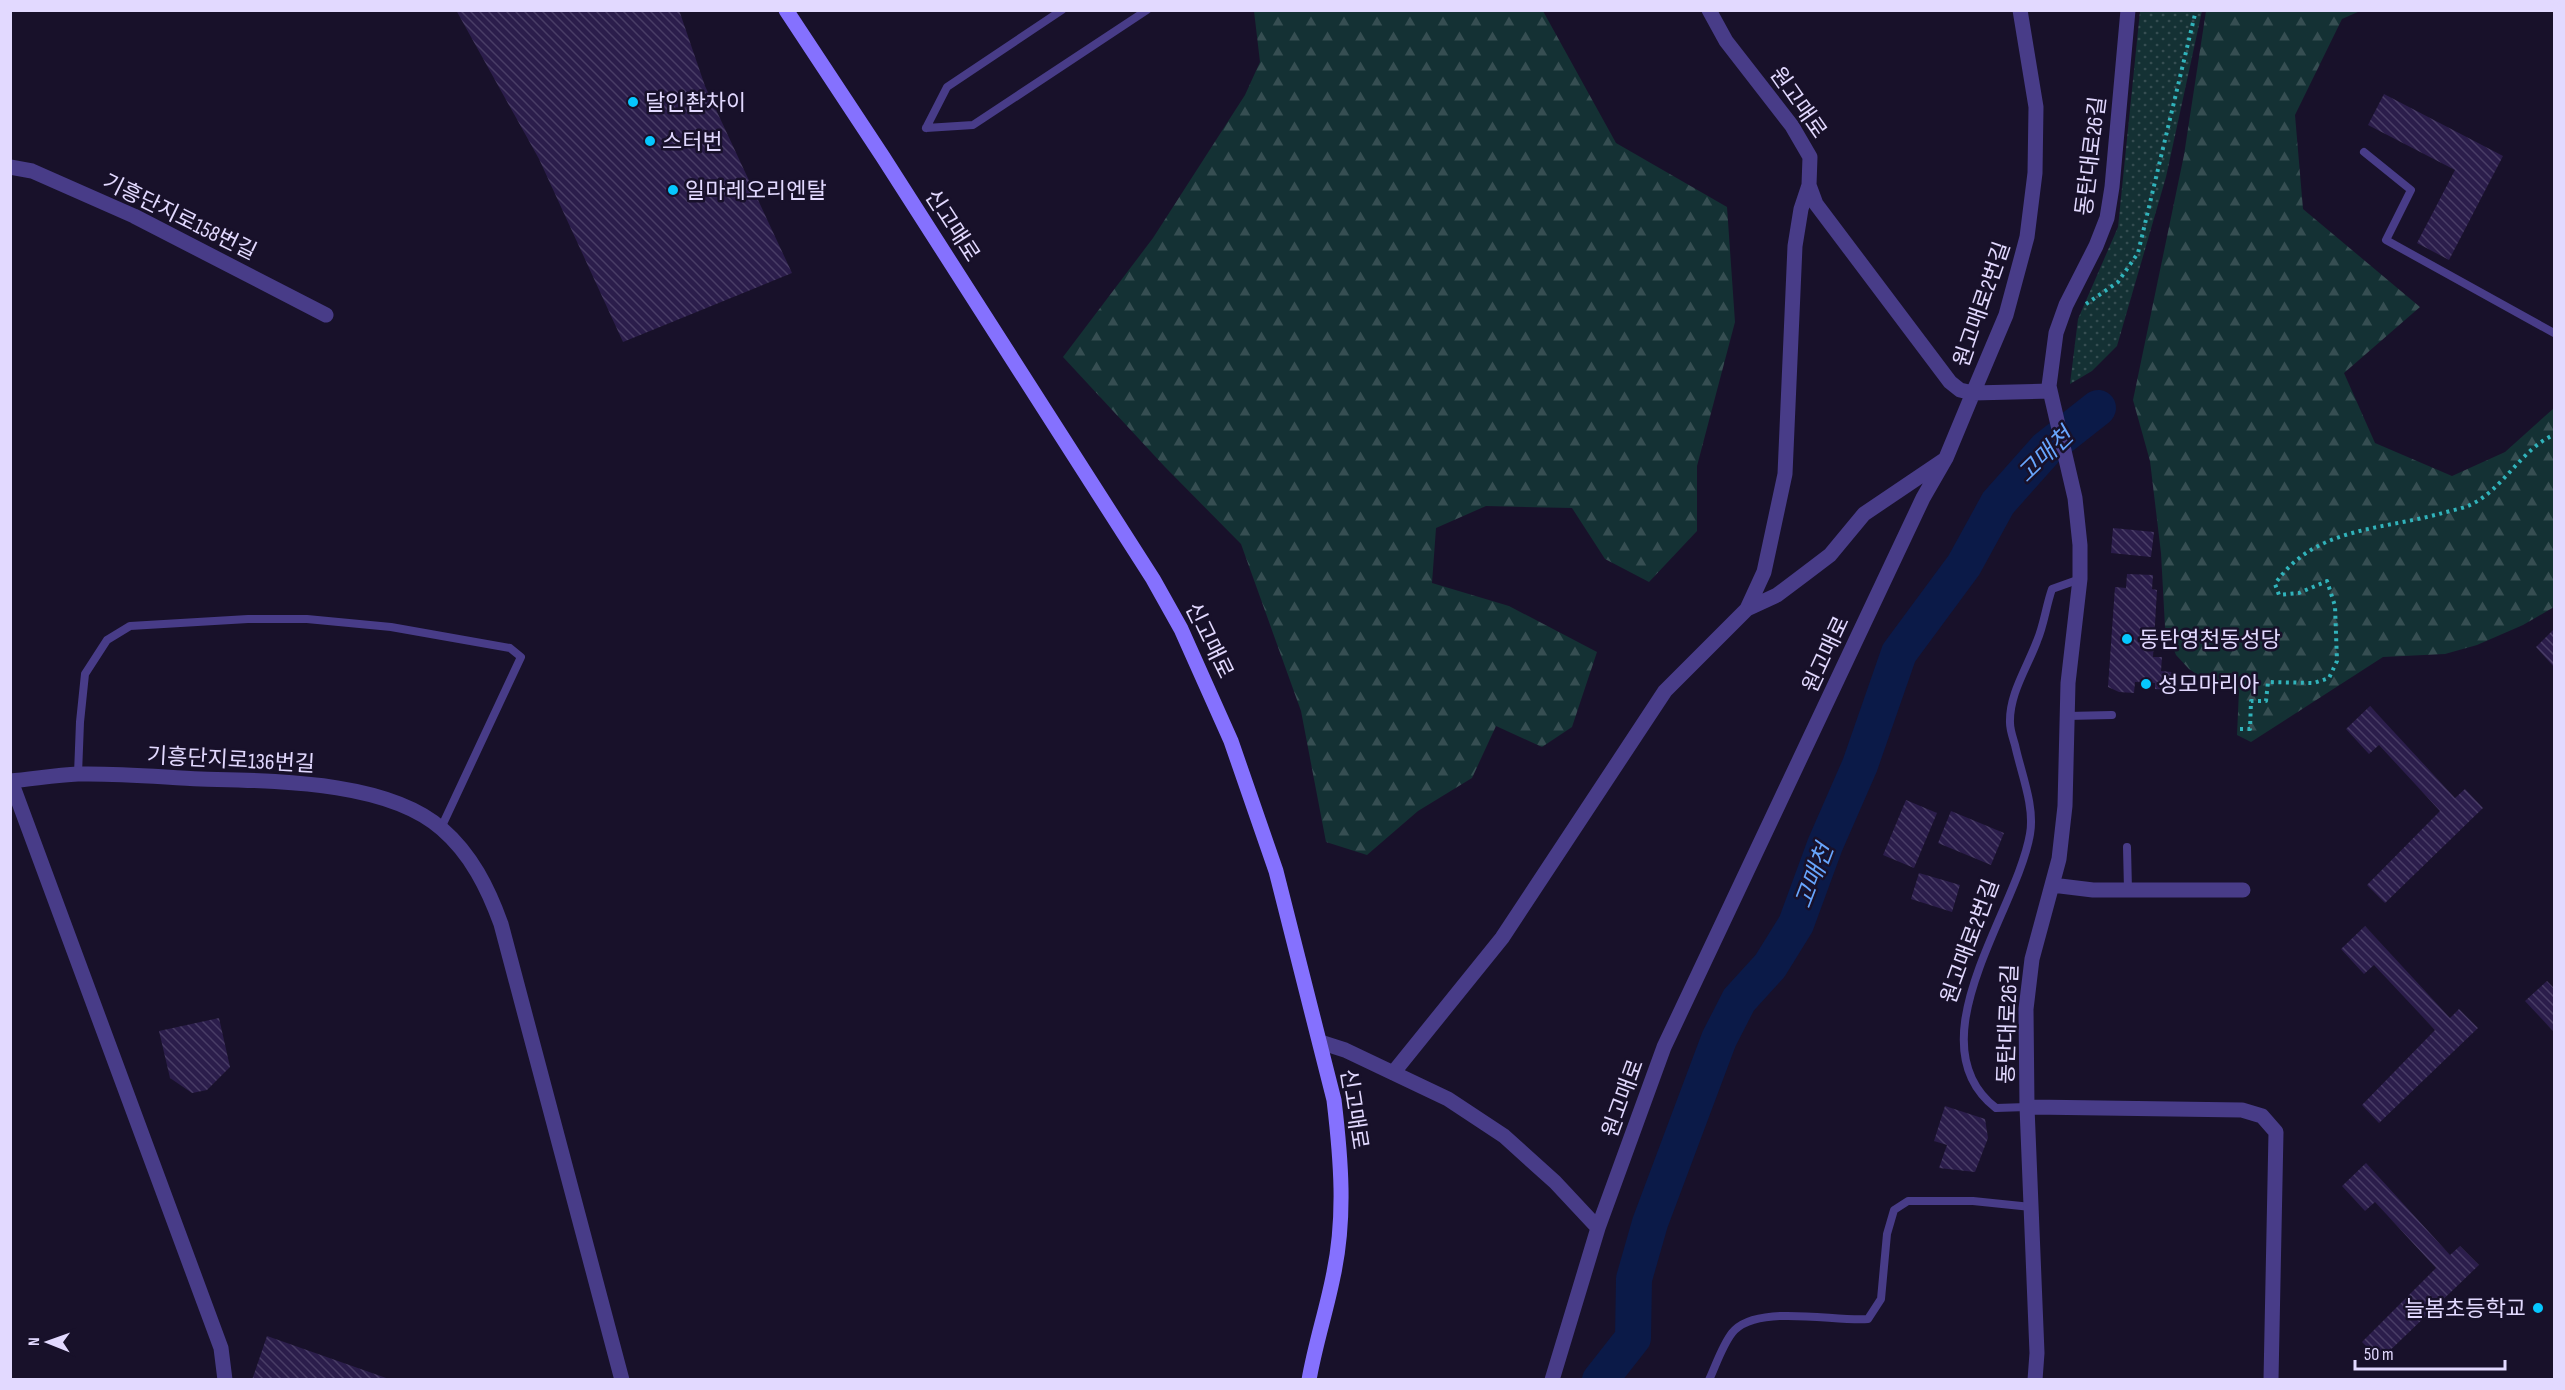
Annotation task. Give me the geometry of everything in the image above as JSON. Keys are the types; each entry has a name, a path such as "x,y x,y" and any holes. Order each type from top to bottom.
{"street":[{"name":"신고매로","path":"786,10 883,157 1153,579 1181,629 1231,741 1276,871 1334,1100 1341,1167 1341,1206 1334,1276 1309,1380"},
{"name":"원고매로","path":"1552,1380 1598,1228 1664,1047 1923,498 1947,458 1973,393 1960,390 1950,382 1816,204 1809,185 1810,157 1792,126 1726,41 1709,10"},
{"name":"원고매로2번길","path":"2020,10 2036,107 2035,174 2027,237 2006,315 1973,393 2052,397"},
{"name":"동탄대로26길","path":"2128,10 2112,187 2107,218 2056,333 2049,386 2071,480 2080,545 2080,579 2068,683 2065,806 2059,859 2031,959 2026,1009 2027,1107 2242,1110 2262,1116 2276,1132 2271,1380"},
{"name":"기흥단지로158번길","path":"10,167 32,171 134,216 326,315"},
{"path":"1747,609 1764,572 1785,474 1795,246 1801,209 1809,185"},
{"path":"1393,1073 1502,938 1665,691 1747,609 1777,595 1830,555 1864,514 1947,458"},
{"name":"기흥단지로136번길","path":"11,781 78,774 306,783 369,795 407,808 441,828 467,856 489,890 501,924 622,1380"},
{"path":"11,781 221,1348 225,1380"},
{"path":"2052,885 2093,890 2243,890"},
{"path":"1320,1042 1344,1050 1448,1099 1504,1136 1555,1182 1598,1228"},
{"path":"2027,1107 2037,1353 2035,1380"}],"lane":[{"path":"1062,10 947,87 926,128 973,124 1148,10"},
{"path":"2364,152 2411,190 2386,240 2554,333"},
{"name":"원고매로2번길","path":"2027,1107 1996,1108 1984,1099 1970,1074 1965,1054 1967,1001 2022,863 2030,836 2032,819 2010,723 2015,692 2038,639 2052,589 2080,579"},
{"path":"78,774 85,674 107,640 130,626 248,619 307,619 391,627 510,648 521,657 441,828"},
{"path":"2067,716 2112,715"},
{"path":"2127,847 2128,890"},
{"path":"1709,1380 1733,1332 1747,1322 1796,1316 1851,1321 1868,1319 1881,1299 1887,1234 1894,1210 1908,1201 1972,1201 2031,1207"}],"path":[{"path":"2062,316 2091,301 2118,282 2138,253 2196,10"},
{"path":"2240,729 2250,729 2251,701 2266,700 2268,682 2314,683 2329,678 2337,661 2335,606 2327,581 2299,593 2279,595 2275,584 2286,568 2300,556 2342,534 2404,523 2469,506 2488,495 2518,463 2554,435"}],"green space":[{"path":"1254,11 1543,11 1616,143 1727,207 1735,322 1697,466 1697,531 1649,582 1605,559 1572,508 1486,506 1436,528 1432,583 1509,606 1597,652 1572,727 1542,747 1496,726 1472,778 1418,811 1367,855 1326,842 1301,711 1241,544 1165,467 1063,357 1153,238 1245,95 1260,62"},
{"path":"2140,11 2202,11 2166,177 2117,346 2092,371 2070,384 2078,319 2118,227"},
{"path":"2206,11 2360,11 2342,19 2295,115 2303,209 2420,307 2344,373 2375,443 2452,476 2505,452 2554,408 2554,607 2523,625 2477,645 2445,654 2383,657 2251,742 2237,735 2239,690 2212,684 2189,669 2176,655 2165,627 2161,553 2150,461 2133,400 2184,155"}],"building":[{"path":"456,10 679,10 705,86 792,273 623,342 539,159"},
{"path":"2384,94 2503,156 2449,260 2417,243 2455,170 2368,125"},
{"path":"2113,528 2154,532 2151,557 2111,553"},
{"path":"2127,574 2153,575 2152,589 2157,590 2153,657 2162,657 2161,671 2172,672 2171,690 2155,689 2155,683 2135,682 2134,693 2119,692 2108,687 2115,587 2126,588"},
{"path":"2554,629 2554,667 2536,647"},
{"path":"2370,706 2455,798 2465,789 2483,808 2385,903 2367,885 2440,811 2379,745 2369,754 2346,729"},
{"path":"1906,800 1937,813 1914,868 1883,855"},
{"path":"1951,811 2004,833 1991,865 1938,843"},
{"path":"1919,873 1960,885 1952,912 1911,899"},
{"path":"2365,926 2450,1018 2459,1009 2478,1028 2379,1123 2362,1105 2435,1030 2374,965 2364,974 2341,949"},
{"path":"2547,981 2554,988 2554,1032 2525,1001"},
{"path":"219,1018 230,1067 207,1090 192,1093 170,1078 159,1031"},
{"path":"1945,1106 1985,1119 1988,1138 1975,1172 1939,1168 1947,1145 1934,1141"},
{"path":"2366,1163 2450,1255 2460,1246 2479,1265 2380,1360 2362,1342 2436,1268 2375,1202 2365,1211 2342,1186"},
{"path":"267,1336 389,1379 389,1380 252,1380"}],"waterway":[{"name":"고매천","path":"1600,1380 1633,1338 1634,1279 1650,1223 1719,1039 1739,1000 1770,966 1796,924 1825,845 1860,765 1899,653 1964,565 1998,503 2046,449 2098,408"}],"place":[{"name":"달인촨차이","path":"633,102"},
{"name":"스터번","path":"650,141"},
{"name":"일마레오리엔탈","path":"673,190"},
{"name":"동탄영천동성당","path":"2127,639"},
{"name":"성모마리아","path":"2146,684"},
{"name":"늘봄초등학교","path":"2538,1308"}]}
